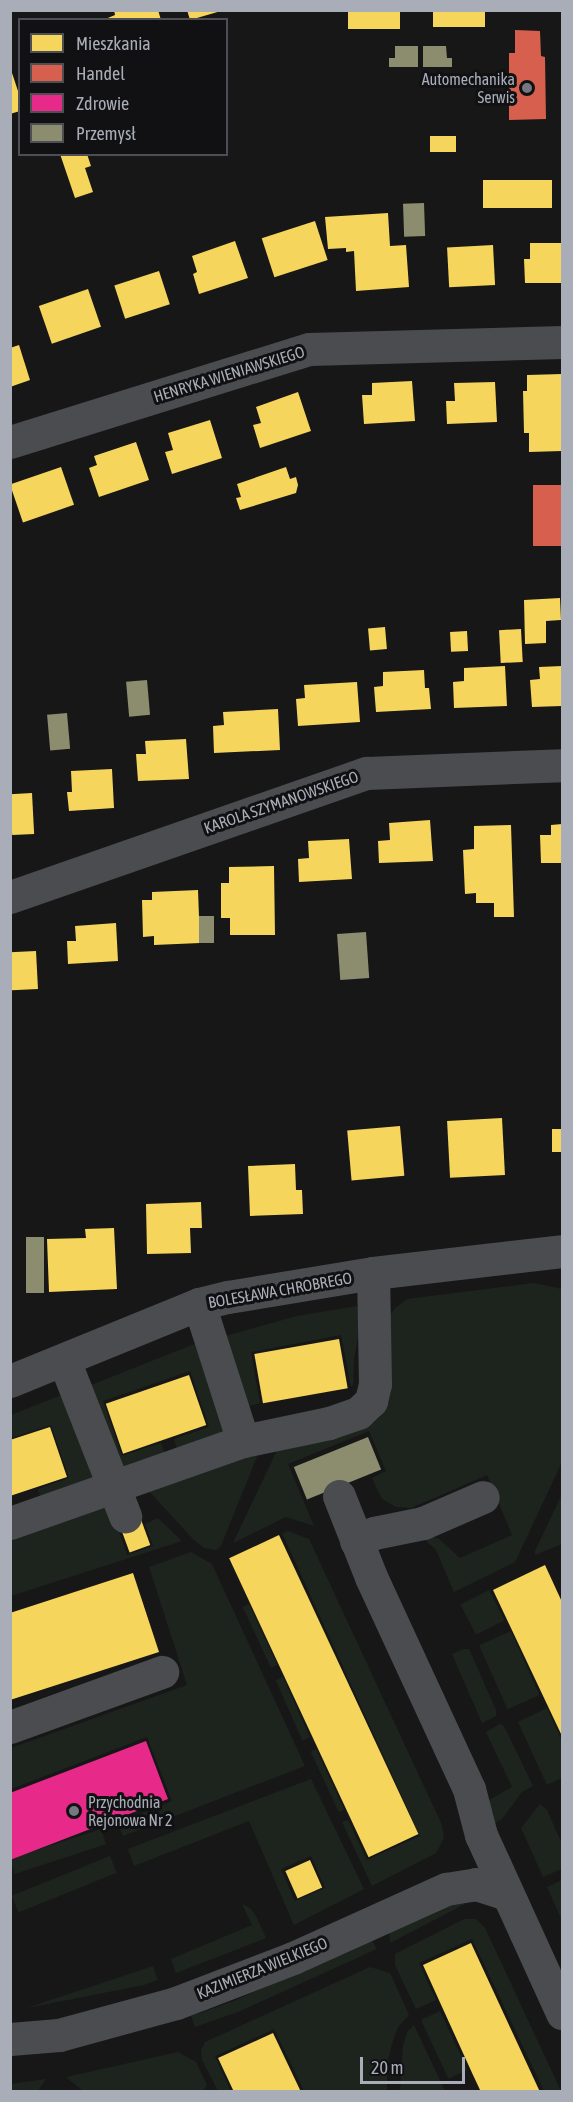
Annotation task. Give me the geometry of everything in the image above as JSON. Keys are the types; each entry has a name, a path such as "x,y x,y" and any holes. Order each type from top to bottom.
{"street":[{"name":"HENRYKA WIENIAWSKIEGO","path":"10,442 309,349 562,342"},
{"name":"KAROLA SZYMANOWSKIEGO","path":"10,897 367,773 562,765"},
{"name":"BOLESŁAWA CHROBREGO","path":"10,1381 199,1304 228,1297 373,1273 562,1251"},
{"path":"10,1523 120,1502 243,1441 329,1422 358,1413 371,1401 375,1384 373,1273"},
{"path":"199,1304 243,1441"},
{"path":"64,1360 120,1502"},
{"path":"339,1496 356,1541 469,1789 481,1835 506,1894 562,2013"},
{"path":"356,1541 374,1533 423,1523 483,1497"},
{"path":"10,1727 162,1672"},
{"name":"KAZIMIERZA WIELKIEGO","path":"10,2039 59,2035 176,2003 293,1958 446,1888 476,1884 506,1894"}],"shaded area":[{"path":"534,1283 562,1289 562,1462 515,1562 454,1592 436,1550 422,1537 438,1538 460,1558 512,1535 487,1475 411,1508 396,1507 382,1499 372,1478 386,1471 369,1431 288,1464 314,1526 286,1517 233,1543 280,1444 341,1433 386,1320 395,1308 407,1299"},
{"path":"357,1306 360,1325 351,1387 341,1335 251,1352 260,1403 246,1407 222,1337 297,1316"},
{"path":"202,1341 231,1429 178,1452 174,1439 209,1427 190,1371 103,1401 122,1456 161,1443 166,1457 120,1473 86,1387"},
{"path":"59,1396 65,1398 95,1478 41,1499 38,1489 69,1478 51,1425 11,1438 11,1415"},
{"path":"260,1449 221,1546 216,1550 204,1548 193,1539 147,1489"},
{"path":"562,1494 562,1544 535,1555 535,1551"},
{"path":"109,1502 127,1555 153,1546 145,1524 158,1518 182,1541 11,1596 10,1535"},
{"path":"288,1531 309,1539 442,1825 444,1838 436,1853 372,1886 342,1822 348,1820 367,1860 420,1836 282,1533"},
{"path":"191,1552 212,1564 305,1766 123,1836 117,1823 172,1801 147,1737 11,1789 11,1748 187,1685 149,1567"},
{"path":"489,1590 504,1620 476,1635 460,1605"},
{"path":"249,1604 277,1665 271,1668 243,1607"},
{"path":"511,1631 539,1695 507,1709 479,1645"},
{"path":"469,1649 496,1710 496,1716 482,1723 452,1654"},
{"path":"283,1677 310,1737 303,1741 276,1680"},
{"path":"547,1708 562,1741 562,1778 547,1785 518,1722"},
{"path":"500,1724 504,1726 533,1786 522,1792 502,1819 490,1826 486,1807 489,1800 512,1787 486,1732"},
{"path":"316,1749 344,1810 339,1812 311,1752"},
{"path":"311,1779 364,1889 294,1925 249,1821 134,1866 128,1849","holes":["311,1856 325,1888 295,1901 281,1869"]},
{"path":"540,1804 547,1810 562,1844 562,1869 543,1877 521,1828"},
{"path":"101,1829 106,1844 15,1874 10,1859"},
{"path":"110,1856 117,1873 18,1912 12,1896"},
{"path":"562,1880 562,1921 547,1887"},
{"path":"457,1901 465,1904 390,1943 389,1930"},
{"path":"242,1904 250,1908 256,1916 266,1938 176,1973 171,1959 252,1925"},
{"path":"464,1919 476,1919 485,1928 561,2091 544,2091 472,1939 419,1963 436,2000 416,2009 395,1965 395,1954"},
{"path":"371,1939 377,1949 238,2012 195,2027 191,2016 234,2001"},
{"path":"153,1966 158,1980 144,1985 27,2008"},
{"path":"370,1967 390,1973 409,2015 398,2027 392,2044 387,2064 387,2091 304,2091 274,2029 215,2056 231,2091 218,2091 202,2060 201,2050 205,2042"},
{"path":"440,2011 467,2070 448,2079 421,2020"},
{"path":"414,2025 445,2091 400,2091 403,2046 407,2032"},
{"path":"178,2052 196,2062 207,2085 203,2091 83,2091 66,2077"},
{"path":"46,2079 38,2091 11,2091 11,2084"}],"building: Mieszkania":[{"path":"114,10 158,10 160,18 108,18 115,15"},
{"path":"187,10 221,11 197,18 189,18"},
{"path":"348,10 400,10 400,29 348,29"},
{"path":"433,10 485,10 485,27 433,27"},
{"path":"11,70 18,91 18,112 10,114"},
{"path":"430,136 456,136 456,152 430,152"},
{"path":"61,156 88,156 91,166 85,168 93,192 75,198"},
{"path":"483,180 552,180 552,208 483,208"},
{"path":"388,213 390,246 406,245 409,287 356,291 354,251 346,252 346,248 328,249 325,217"},
{"path":"315,221 328,260 274,277 262,238"},
{"path":"235,241 248,278 199,294 193,274 197,272 192,256"},
{"path":"530,243 562,243 562,283 525,283 524,259 530,259"},
{"path":"493,245 495,285 449,287 447,247"},
{"path":"159,271 170,304 125,319 114,286"},
{"path":"88,289 101,327 52,344 39,306"},
{"path":"19,345 30,380 10,387 10,348"},
{"path":"562,374 562,451 529,452 529,433 524,433 523,391 527,391 527,375"},
{"path":"412,381 415,421 364,424 362,395 372,395 372,383"},
{"path":"495,382 497,422 447,424 446,401 455,401 454,383"},
{"path":"298,392 311,431 260,448 253,425 261,423 256,407"},
{"path":"210,420 222,458 172,474 165,452 173,450 168,433"},
{"path":"136,442 149,480 99,497 89,468 97,465 94,456"},
{"path":"61,467 74,505 23,522 10,485"},
{"path":"286,467 290,479 296,477 298,485 296,493 240,510 236,498 241,497 237,484"},
{"path":"560,598 561,620 546,621 546,643 525,644 524,600"},
{"path":"385,627 387,649 370,650 368,628"},
{"path":"521,629 523,662 501,663 499,630"},
{"path":"467,631 468,651 451,652 450,632"},
{"path":"505,666 507,706 454,708 453,682 464,681 464,668"},
{"path":"562,666 562,706 532,707 530,680 540,679 539,667"},
{"path":"424,670 425,688 429,688 431,709 376,712 374,687 383,686 383,672"},
{"path":"357,682 360,722 298,726 296,699 305,698 304,685"},
{"path":"278,709 280,750 214,753 213,726 224,725 223,712"},
{"path":"186,739 189,779 138,781 136,754 146,754 145,741"},
{"path":"112,769 114,808 69,811 67,792 72,792 71,771"},
{"path":"32,793 34,834 12,835 10,794"},
{"path":"430,820 433,861 379,863 378,841 390,840 389,823"},
{"path":"562,824 562,863 541,863 540,835 551,835 551,825"},
{"path":"511,825 514,917 494,917 494,903 476,903 476,893 465,894 463,850 474,849 474,826"},
{"path":"349,839 352,879 299,882 298,859 309,858 308,841"},
{"path":"274,866 275,935 230,935 230,918 221,918 221,883 229,883 229,867"},
{"path":"198,890 200,943 154,945 154,936 143,937 142,900 152,900 152,892"},
{"path":"116,923 118,961 68,964 67,941 76,941 75,926"},
{"path":"36,951 38,989 12,990 10,952"},
{"path":"502,1118 505,1175 450,1178 447,1121"},
{"path":"400,1126 404,1176 352,1180 347,1131"},
{"path":"552,1129 562,1129 562,1152 552,1152"},
{"path":"295,1164 296,1190 302,1190 303,1214 250,1216 248,1166"},
{"path":"201,1202 202,1228 190,1228 191,1253 147,1254 146,1204"},
{"path":"114,1228 117,1289 49,1292 47,1239 86,1238 85,1229"},
{"path":"339,1339 348,1388 263,1403 254,1354"},
{"path":"189,1375 206,1425 123,1454 106,1404"},
{"path":"50,1427 67,1477 10,1496 10,1440"},
{"path":"139,1514 150,1545 130,1553 118,1522"},
{"path":"279,1535 418,1834 369,1857 229,1558"},
{"path":"545,1565 562,1602 562,1736 493,1590"},
{"path":"133,1573 159,1652 10,1700 10,1613"},
{"path":"310,1860 322,1887 298,1898 285,1871"},
{"path":"471,1943 540,2092 481,2092 473,2075 423,1965"},
{"path":"273,2033 301,2092 234,2092 218,2058"}],"building: Handel":[{"name":"Automechanika Serwis","path":"515,30 540,31 541,56 545,57 546,119 509,120 509,53 515,53"},
{"path":"533,485 562,485 562,546 533,546"}],"building: Zdrowie":[{"name":"Przychodnia Rejonowa Nr 2","path":"146,1741 168,1799 10,1860 10,1793"}],"building: Przemysł":[{"path":"395,46 418,46 418,67 389,67 389,58 395,58"},
{"path":"423,46 446,46 447,58 452,58 452,67 423,67"},
{"path":"424,203 425,236 404,237 403,204"},
{"path":"147,680 150,715 129,717 126,682"},
{"path":"67,713 70,749 50,751 47,715"},
{"path":"199,916 214,916 214,943 199,943"},
{"path":"366,932 369,978 340,980 337,934"},
{"path":"26,1237 44,1237 44,1293 26,1293"},
{"path":"368,1437 381,1469 307,1499 294,1467"}],"place":[{"name":"Automechanika Serwis","path":"527,88"},
{"name":"Przychodnia Rejonowa Nr 2","path":"74,1811"}]}
